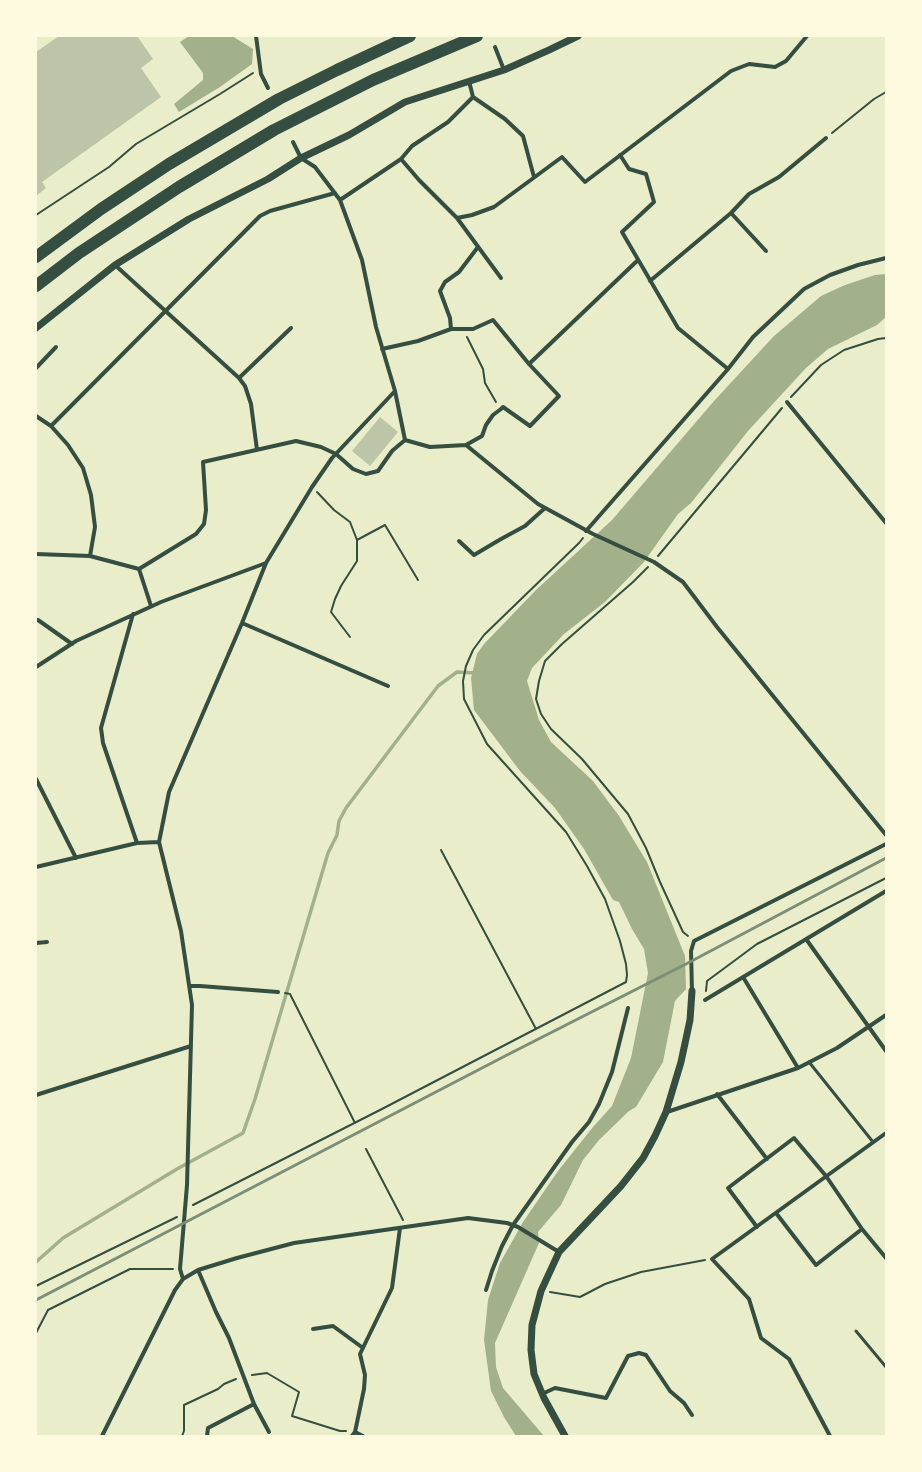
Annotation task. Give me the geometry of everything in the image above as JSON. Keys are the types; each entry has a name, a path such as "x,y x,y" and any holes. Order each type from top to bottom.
{"highway":[{"path":"36,257 101,209 182,156 279,99 410,36"},
{"path":"36,286 79,253 145,209 274,130 373,80 476,36"}],"street":[{"path":"256,36 261,74 268,88"},
{"path":"36,328 116,265 189,219 268,179 302,158 349,135 405,102 469,80 504,70 578,36"},
{"path":"457,218 472,215 494,206 562,157 585,182 731,71 749,64 774,67 786,61 807,36"},
{"path":"495,47 504,70"},
{"path":"469,80 473,97 505,119 523,136 534,177"},
{"path":"340,200 401,159 412,146 448,122 473,97"},
{"path":"650,281 731,213 749,194 779,177 826,138"},
{"path":"293,142 302,158 315,167 340,200 362,260 369,298 382,349 395,391 405,440"},
{"path":"620,156 629,169 646,174 654,202 622,232 678,328 728,369"},
{"path":"401,159 419,180 457,218 501,278"},
{"path":"51,426 260,216 270,211 335,193"},
{"path":"731,213 766,251"},
{"path":"451,329 450,318 440,291 445,282 459,272 478,247"},
{"path":"586,531 728,369 753,337 804,289 830,275 858,265 886,258"},
{"path":"529,364 638,260"},
{"path":"116,265 239,378 245,386 251,404 257,450"},
{"path":"382,349 418,341 451,329 473,328 493,320 529,364 559,396 530,426 503,407 493,415 486,425 482,436 466,446 430,447 405,440"},
{"path":"239,378 291,328"},
{"path":"36,368 56,347"},
{"path":"183,1279 180,1269 184,1213 192,1004 182,931 159,842 169,792 242,623 266,563 312,487 336,454 395,391"},
{"path":"787,402 886,523"},
{"path":"36,416 51,426 68,445 83,468 91,495 95,528 90,556"},
{"path":"36,554 90,556 139,569 196,534 204,524 206,510 203,462 296,441 321,447 336,454 353,469 366,474 378,470 392,451 405,440"},
{"path":"466,446 538,504 586,531 654,562 683,582 717,627 886,835"},
{"path":"459,541 474,555 500,538 524,526 545,508"},
{"path":"36,667 72,644 133,614 266,563"},
{"path":"139,569 152,606"},
{"path":"133,614 100,728 103,742 137,843"},
{"path":"38,620 72,644"},
{"path":"242,623 388,686"},
{"path":"36,779 76,858"},
{"path":"36,867 137,843 159,842"},
{"path":"565,1436 542,1394 534,1374 531,1350 532,1325 541,1291 560,1252 621,1186 643,1158 666,1112 681,1062 690,1020 692,991 691,950 694,941 886,844"},
{"path":"705,1000 886,891"},
{"path":"806,939 886,1051"},
{"path":"36,943 47,942"},
{"path":"743,977 798,1068"},
{"path":"190,986 278,992"},
{"path":"486,1290 492,1271 513,1225 568,1148 589,1122 599,1104 612,1072 628,1008"},
{"path":"666,1112 798,1068 837,1048 886,1015"},
{"path":"36,1095 191,1046"},
{"path":"717,1094 767,1159"},
{"path":"830,1436 789,1359 761,1338 749,1300 712,1259 886,1133"},
{"path":"757,1227 728,1188 794,1138 826,1176 862,1229 886,1258"},
{"path":"776,1213 816,1265 862,1229"},
{"path":"102,1436 175,1290 183,1279 198,1270 294,1243 468,1218 513,1225 560,1252"},
{"path":"352,1436 355,1432 364,1389 365,1375 360,1354 392,1288 400,1228"},
{"path":"198,1270 229,1338 254,1404 269,1432"},
{"path":"313,1328 333,1326 363,1348"},
{"path":"542,1394 556,1388 606,1398 628,1356 639,1353 646,1356 670,1391 684,1403 692,1415"},
{"path":"207,1436 208,1428 254,1404"},
{"path":"355,1432 363,1436"}],"lane":[{"path":"809,1062 873,1142"},
{"path":"856,1331 886,1367"}],"path":[{"path":"36,215 109,167 136,144 220,94 260,68"},
{"path":"826,138 874,99 886,92"},
{"path":"463,329 483,369 485,383 501,409"},
{"path":"694,941 683,932 646,848 628,814 582,759 551,729 541,714 536,699 539,681 545,661 654,562 787,402 821,365 844,350 878,339 886,338"},
{"path":"312,487 334,510 350,522 356,540 357,561 341,586 331,612 350,637"},
{"path":"356,540 385,525 418,580"},
{"path":"36,1286 184,1213 192,1206 626,982 626,964 620,941 605,899 587,866 566,832 487,744 464,699 466,666 473,650 484,635 580,543 586,531"},
{"path":"442,850 536,1029"},
{"path":"705,1000 707,981 757,944 886,878"},
{"path":"278,992 290,994 355,1123"},
{"path":"366,1149 406,1226"},
{"path":"541,1291 580,1297 605,1284 641,1272 712,1259"},
{"path":"36,1333 48,1310 130,1269 180,1269"},
{"path":"182,1436 184,1431 184,1405 218,1389 224,1384 243,1377 267,1372 299,1392 292,1416 340,1431 355,1432"}],"shaded area":[{"path":"189,36 232,36 253,49 252,64 220,87 179,112 174,104 203,80 203,73 180,42"},
{"path":"886,274 886,317 877,325 828,349 806,368 748,431 691,503 678,514 644,562 605,602 564,634 532,668 527,681 539,720 551,742 593,781 619,816 647,862 685,956 686,989 675,1001 663,1062 636,1107 629,1111 599,1140 583,1160 561,1205 538,1232 539,1243 495,1343 496,1367 503,1388 544,1436 516,1436 504,1417 491,1391 484,1340 488,1300 500,1263 523,1222 558,1171 612,1106 631,1058 648,973 644,949 632,929 619,902 613,900 584,849 555,808 520,771 474,710 471,678 477,654 484,644 536,590 612,520 714,401 774,336 821,296 845,285 875,275"}],"building":[{"path":"59,36 137,36 153,59 141,68 161,97 42,182 46,188 36,196 36,52"},
{"path":"380,417 398,432 370,466 352,451"}],"waterway":[{"path":"36,1262 63,1238 177,1169 243,1133 255,1099 328,853 337,835 339,821 346,808 438,686 457,672 476,673"}],"railway":[{"path":"36,1300 507,1055 686,964 886,858"}]}
